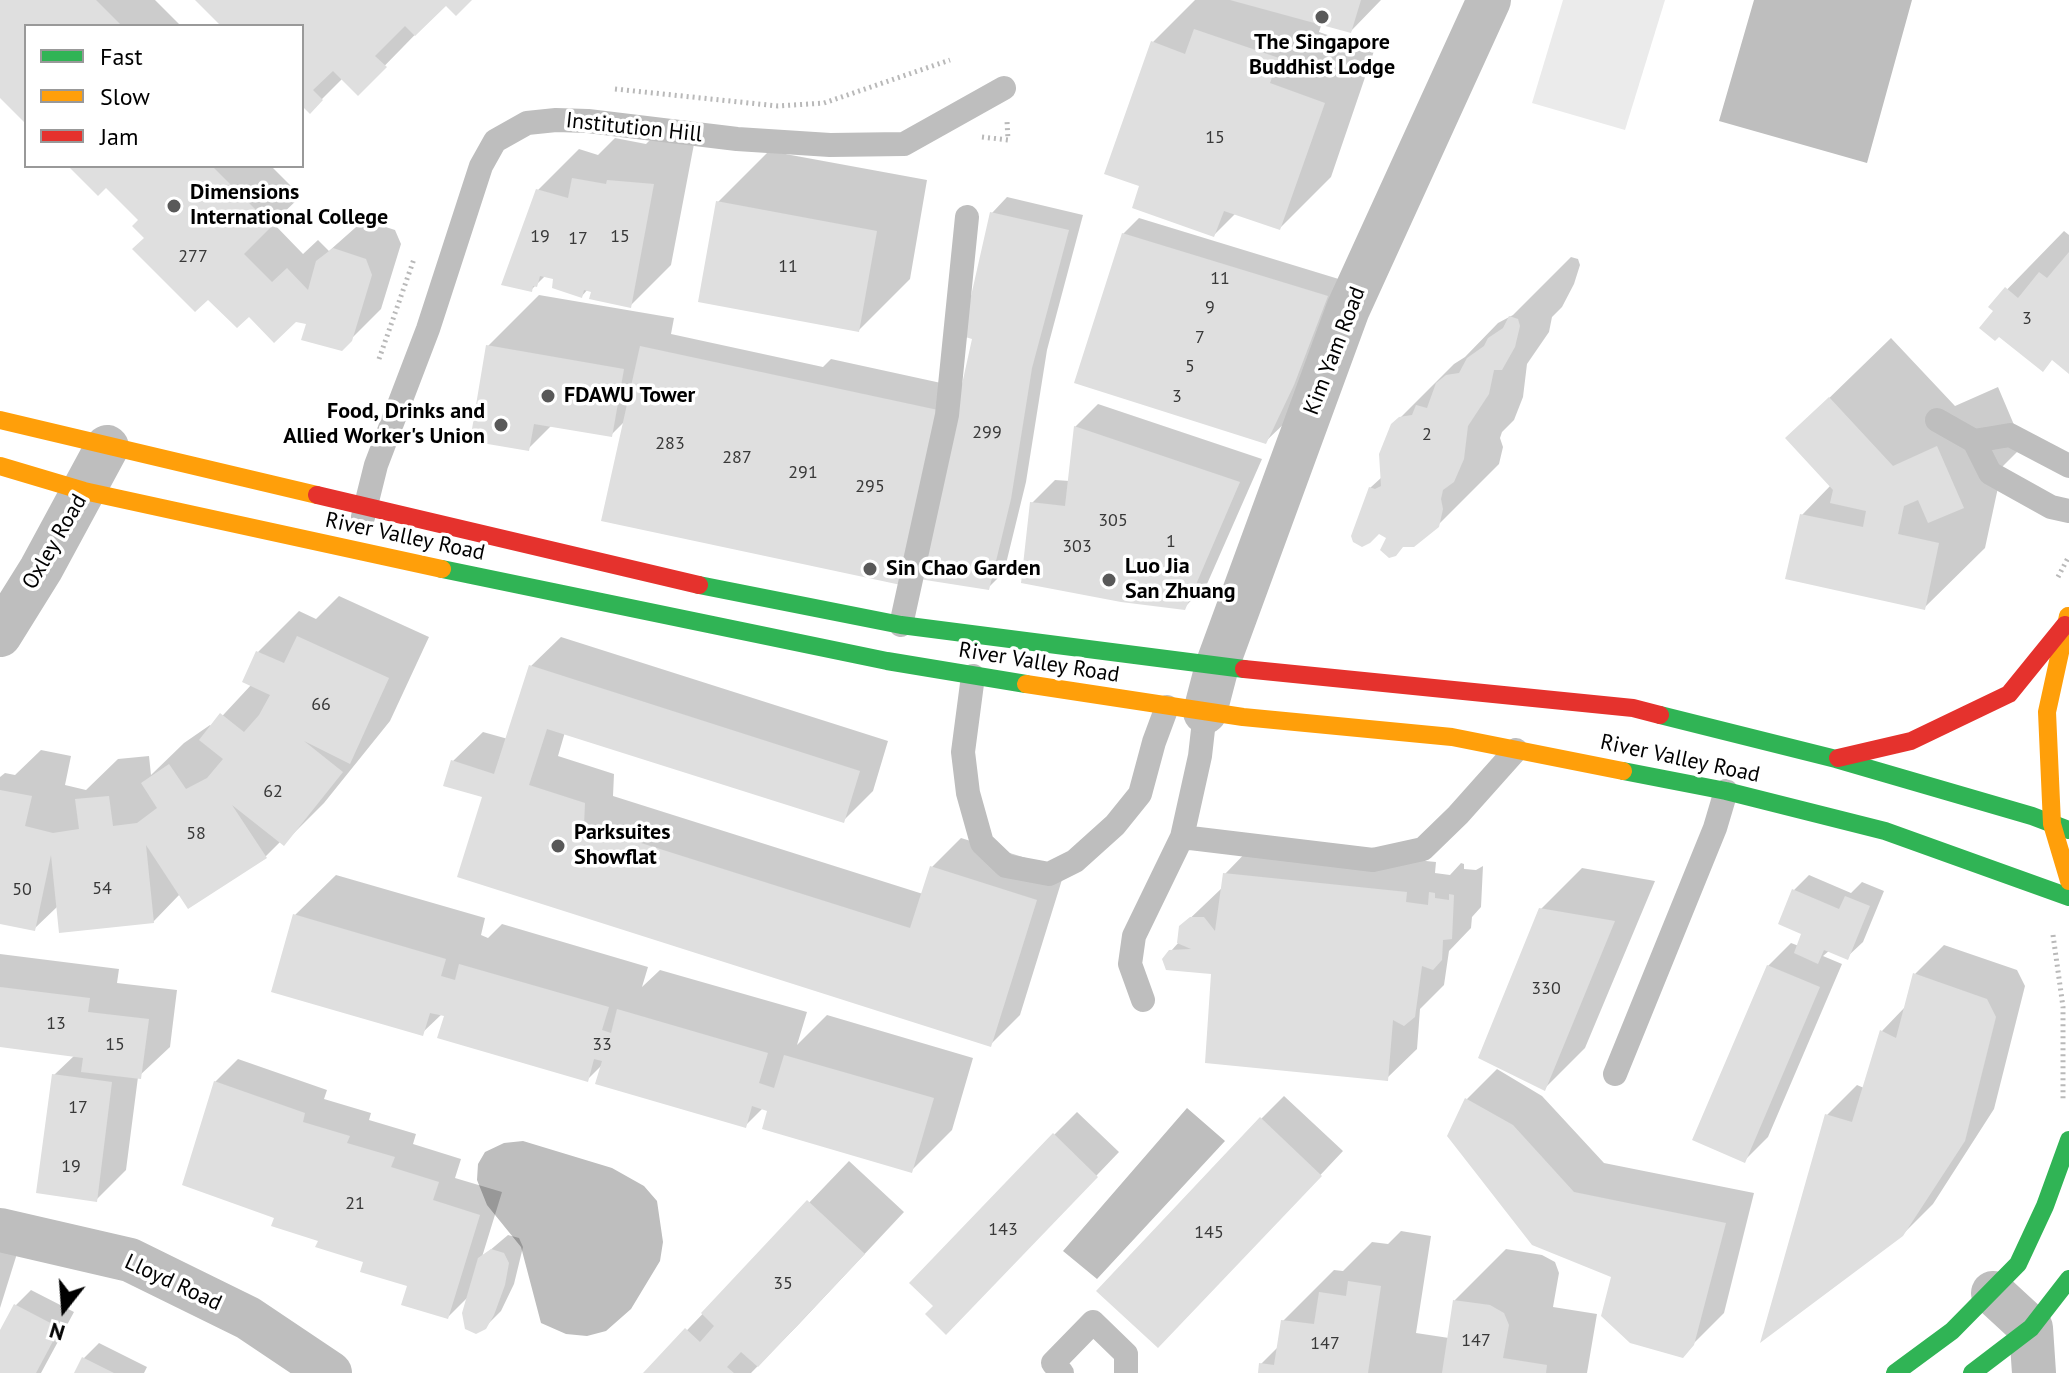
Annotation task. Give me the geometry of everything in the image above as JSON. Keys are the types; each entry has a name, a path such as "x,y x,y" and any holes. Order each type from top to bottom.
{"main road":[{"name":"River Valley Road","path":"0,420 752,597 901,625 1217,666 1633,708 1836,759 2061,827"},
{"name":"River Valley Road","path":"0,466 84,491 621,608 973,676 1186,710 1452,737 1726,791 1885,831 2069,897"},
{"path":"1836,759 1911,741 2009,694 2067,619"},
{"path":"2067,619 2047,712 2069,881"},
{"path":"1895,1373 1952,1331 1993,1293 2018,1264 2045,1206 2069,1140"},
{"path":"1972,1373 2039,1360 2069,1279"}],"street":[{"name":"Kim Yam Road","path":"1186,710 1217,666 1348,309 1489,0"},
{"name":"Oxley Road","path":"0,635 41,569 107,447"},
{"name":"Lloyd Road","path":"0,1230 130,1260 248,1318 330,1373"},
{"path":"1993,1293 2039,1360"}],"lane":[{"name":"Institution Hill","path":"355,550 376,465 428,329 481,166 495,141 527,123 556,120 737,139 830,145 904,144 1004,88"},
{"path":"901,625 947,415 967,217"},
{"path":"1937,420 1974,441 1990,473 2051,507 2069,511"},
{"path":"1974,441 2010,435 2069,466"},
{"path":"973,676 963,752 968,793 982,843 1006,866 1049,874 1075,861 1115,825 1140,794 1154,742 1186,710 1200,756 1182,837 1134,936 1130,964 1143,1000"},
{"path":"1182,837 1373,860 1423,849 1516,750"},
{"path":"1615,1074 1715,828 1726,791"},
{"path":"1062,1373 1053,1363 1093,1322 1126,1354 1126,1373"}],"path":[{"path":"605,88 778,106 824,103 950,60"},
{"path":"977,137 1008,140 1004,88"},
{"path":"375,371 414,258"},
{"path":"2051,924 2063,1007 2063,1105"}],"shaded area":[{"path":"1563,0 1665,0 1625,130 1532,103"},
{"path":"1754,0 1912,0 1867,163 1719,121"},
{"path":"1187,1108 1225,1141 1097,1279 1063,1251"},
{"path":"523,1141 612,1168 644,1186 657,1201 663,1242 660,1261 631,1309 606,1331 587,1336 566,1334 541,1323 521,1247 487,1205 477,1180 478,1164 485,1152 504,1143"}],"building":[{"path":"0,0 96,0 120,24 24,24 24,122 0,98"},
{"path":"195,0 472,0 456,16 446,6 415,36 405,26 375,56 387,67 358,96 333,71 313,90 323,100 310,114 304,108 304,24 219,24"},
{"name":"The Singapore Buddhist Lodge","path":"1230,0 1361,0 1351,33"},
{"path":"1194,29 1279,58 1270,83 1325,103 1280,230 1224,211 1214,237 1132,208 1139,186 1104,174 1151,41 1185,54"},
{"path":"70,168 214,168 272,226 244,254 272,282 287,268 308,290 316,261 333,248 366,259 372,275 352,341 342,351 301,340 306,324 296,322 274,343 249,317 237,328 208,300 195,312 132,249 144,238 132,226 138,220 106,188 98,196"},
{"path":"572,178 606,184 607,180 654,184 631,308 589,299 591,292 584,290 582,298 552,288 553,279 540,276 532,292 501,285 536,189 568,198"},
{"path":"716,201 877,231 859,332 698,302"},
{"path":"990,212 1069,230 1032,368 1011,499 989,590 919,579 972,339 962,336"},
{"path":"1122,233 1328,296 1294,385 1266,444 1074,383"},
{"path":"2069,252 2069,374 2052,360 2043,372 1999,337 1995,341 1979,328 1993,311 1988,307 2005,287 2018,298 2039,272 2047,278"},
{"path":"1509,316 1518,319 1520,326 1515,347 1502,370 1494,370 1489,394 1468,426 1464,459 1454,482 1443,490 1439,527 1414,547 1403,547 1396,556 1389,558 1380,550 1386,538 1379,534 1362,547 1353,542 1351,536 1369,487 1375,489 1381,486 1379,454 1391,424 1399,417 1412,415 1416,405 1427,408 1436,383 1446,375 1459,373 1467,358 1503,328"},
{"name":"FDAWU Tower","path":"486,345 624,369 612,437 534,424 529,451 470,441"},
{"path":"640,346 938,410 901,585 601,521"},
{"path":"1829,397 1893,466 1937,446 1964,508 1928,523 1918,500 1904,506 1898,534 1939,543 1925,610 1785,579 1800,514 1863,527 1866,511 1830,503 1833,490 1785,438"},
{"path":"1074,426 1240,482 1185,610 1121,602 1021,583 1030,502 1065,506"},
{"path":"297,636 389,678 350,764 304,741 343,772 284,846 232,805 267,858 188,909 146,845 154,923 59,933 51,855 35,931 0,924 0,790 32,796 25,826 53,833 79,829 75,799 109,796 113,826 137,823 157,808 141,783 169,764 186,789 207,778 223,759 199,740 220,713 244,732 259,715 270,695 242,682 256,651 284,663"},
{"name":"Parksuites Showflat","path":"529,665 860,771 844,823 547,729 529,785 585,803 584,825 910,928 930,866 1037,900 991,1047 457,877 482,797 443,786 451,760 494,774"},
{"path":"1223,873 1407,892 1406,902 1428,905 1429,892 1435,893 1435,898 1449,900 1449,894 1454,895 1452,939 1443,940 1442,960 1433,970 1422,966 1415,1017 1404,1026 1393,1020 1388,1081 1205,1063 1211,974 1166,970 1162,959 1169,950 1191,949 1177,943 1179,926 1190,917 1204,917 1215,931"},
{"path":"1792,889 1839,909 1845,896 1870,906 1848,960 1824,950 1818,964 1794,953 1801,934 1778,924"},
{"path":"1539,908 1615,921 1545,1091 1478,1058"},
{"path":"293,914 446,959 441,976 455,980 459,964 609,1007 602,1030 611,1033 617,1009 768,1053 759,1083 774,1088 784,1055 934,1098 912,1173 762,1129 767,1111 752,1106 746,1128 595,1084 602,1061 594,1059 588,1082 437,1038 444,1016 430,1013 423,1036 271,992"},
{"path":"1767,965 1820,987 1745,1163 1692,1140"},
{"path":"1913,973 1987,999 1996,1017 1965,1141 1903,1236 1760,1343 1825,1114 1852,1122 1880,1030 1896,1038"},
{"path":"0,987 90,998 88,1012 149,1019 141,1079 81,1072 83,1058 0,1047"},
{"path":"52,1074 112,1082 97,1202 36,1193"},
{"path":"214,1081 305,1113 303,1122 350,1136 347,1143 395,1157 391,1167 439,1182 433,1200 480,1215 448,1319 401,1305 407,1286 360,1272 363,1262 315,1247 318,1241 271,1226 274,1218 182,1185"},
{"path":"1465,1098 1513,1125 1574,1192 1726,1223 1694,1345 1683,1358 1630,1343 1601,1316 1611,1277 1532,1245 1447,1136"},
{"path":"1260,1117 1322,1176 1158,1348 1096,1291"},
{"path":"1053,1133 1098,1177 946,1335 925,1314 933,1306 909,1283"},
{"path":"807,1200 865,1254 758,1367 741,1352 727,1367 734,1373 643,1373 685,1328 700,1342 714,1326 701,1313"},
{"path":"491,1249 504,1253 509,1263 494,1315 486,1329 476,1334 465,1329 462,1313 478,1258"},
{"path":"1348,1281 1381,1286 1368,1373 1258,1373 1259,1363 1274,1365 1281,1320 1314,1324 1319,1292 1346,1296"},
{"path":"1453,1300 1490,1305 1504,1313 1509,1325 1503,1358 1547,1365 1546,1373 1442,1373"},
{"path":"14,1304 60,1328 36,1373 0,1373 0,1330"},
{"path":"82,1357 114,1373 74,1373"}],"traffic: fast":[{"path":"442,569 887,661 1026,684"},
{"path":"699,585 901,625 1244,669"},
{"path":"1660,715 1836,759 2032,816 2069,830"},
{"path":"1623,771 1726,791 1885,831 2069,897"},
{"path":"1895,1373 1952,1331 2018,1264 2045,1206 2069,1140"},
{"path":"1972,1373 2031,1328 2069,1279"}],"traffic: slow":[{"path":"0,420 317,495"},
{"path":"0,466 84,491 442,569"},
{"path":"2068,616 2047,712 2052,824 2069,881"},
{"path":"1026,684 1243,717 1452,737 1623,771"}],"traffic: jam":[{"path":"317,495 699,585"},
{"path":"1838,758 1911,741 2009,694 2065,625"},
{"path":"1244,669 1633,708 1660,715"}],"place":[{"name":"The Singapore Buddhist Lodge","path":"1322,17"},
{"name":"Dimensions International College","path":"174,206"},
{"name":"FDAWU Tower","path":"548,396"},
{"name":"Food, Drinks and Allied Worker's Union","path":"501,425"},
{"name":"Sin Chao Garden","path":"870,569"},
{"name":"Luo Jia San Zhuang","path":"1109,580"},
{"name":"Parksuites Showflat","path":"558,846"}]}
